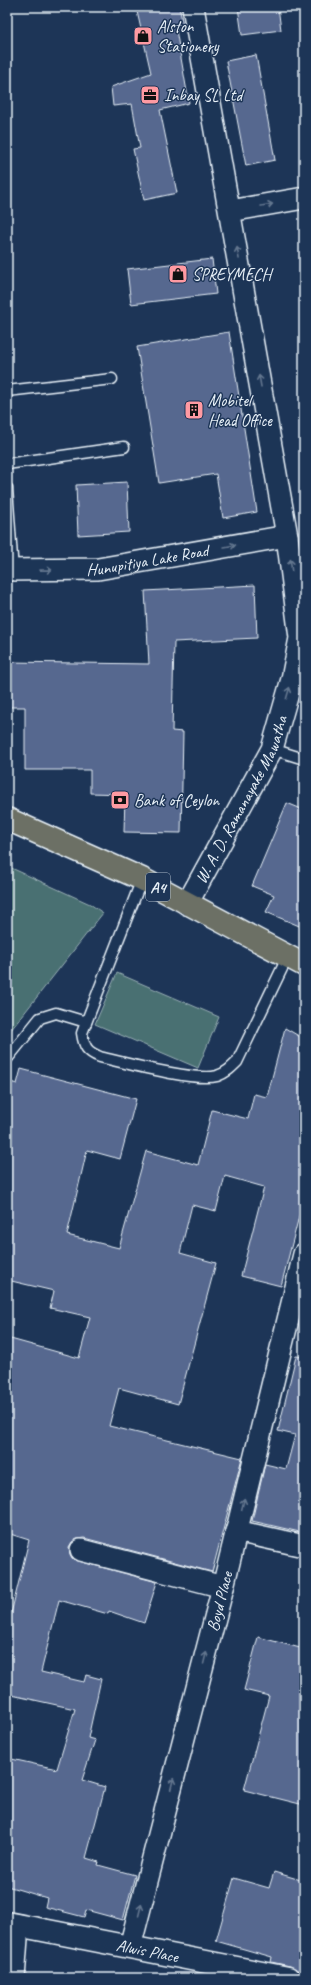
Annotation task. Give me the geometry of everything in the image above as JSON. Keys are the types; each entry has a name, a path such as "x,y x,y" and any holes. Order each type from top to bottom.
{"highway":[{"name":"A4","path":"7,819 142,879 296,960"}],"street":[{"name":"W. A. D. Ramanayake Mawatha","path":"187,904 272,749 292,679 300,638 287,536 193,7"},
{"path":"230,211 304,198"},
{"name":"Hunupitiya Lake Road","path":"10,571 98,569 287,536"},
{"name":"Boyd Place","path":"130,1947 223,1587 304,1254"},
{"path":"236,1531 304,1546"},
{"path":"81,1550 223,1587"},
{"path":"13,1924 14,1978"},
{"name":"Alwis Place","path":"13,1924 288,1978"}],"lane":[{"path":"7,391 112,379"},
{"path":"7,464 124,447"},
{"path":"7,488 10,571"},
{"path":"272,749 304,759"},
{"path":"142,879 82,1033 84,1045 89,1053 100,1057 194,1077 216,1076 229,1071 237,1062 296,960"},
{"path":"7,1059 40,1018 56,1013 86,1022"}],"green space":[{"path":"7,866 90,904 103,913 7,1035"},
{"path":"117,973 219,1017 198,1068 95,1024"}],"building":[{"path":"136,7 179,7 184,29 176,30 189,103 160,110 177,193 144,200 133,149 140,148 132,104 113,106 111,87 151,73"},
{"path":"238,7 278,7 281,30 242,35"},
{"path":"256,55 275,160 246,166 226,61"},
{"path":"212,259 216,294 131,304 127,269"},
{"name":"Mobitel Head Office","path":"229,332 257,512 223,518 216,474 159,483 137,347"},
{"path":"127,482 129,532 78,535 76,485"},
{"path":"255,585 257,638 174,642 172,731 183,732 181,833 124,832 125,794 90,793 90,770 25,770 25,707 7,707 7,662 149,664 145,591"},
{"path":"287,803 304,810 304,928 266,912 274,895 252,886"},
{"path":"285,1028 304,1039 304,1197 281,1286 241,1276 264,1187 225,1176 216,1211 192,1205 180,1253 216,1263 178,1404 119,1388 109,1426 242,1458 212,1572 84,1538 77,1539 72,1542 69,1547 72,1558 78,1561 157,1582 144,1623 109,1611 108,1614 59,1600 41,1672 84,1682 86,1675 101,1679 88,1738 95,1740 82,1780 105,1787 86,1858 99,1862 98,1865 135,1875 123,1920 86,1910 84,1917 45,1907 47,1898 7,1886 7,1758 57,1769 75,1709 7,1694 7,1673 11,1654 7,1653 7,1630 29,1540 7,1533 7,1338 79,1358 90,1317 50,1308 54,1291 7,1280 7,1081 17,1084 21,1069 136,1099 120,1159 87,1150 67,1235 119,1248 146,1151 198,1165 212,1110 248,1119 254,1094 267,1097"},
{"path":"296,1356 304,1357 304,1533 252,1521 265,1464 286,1469 295,1435 278,1431"},
{"path":"258,1637 304,1649 304,1805 244,1790 269,1696 244,1690"},
{"path":"274,1872 304,1881 304,1948 299,1971 290,1966 271,1962 272,1957 216,1941 234,1878 269,1888"}],"place":[{"name":"Alston Stationery","path":"143,36"},
{"name":"Inbay SL Ltd","path":"150,95"},
{"name":"SPREYMECH","path":"178,274"},
{"name":"Mobitel Head Office","path":"194,410"},
{"name":"Bank of Ceylon","path":"120,800"}]}
